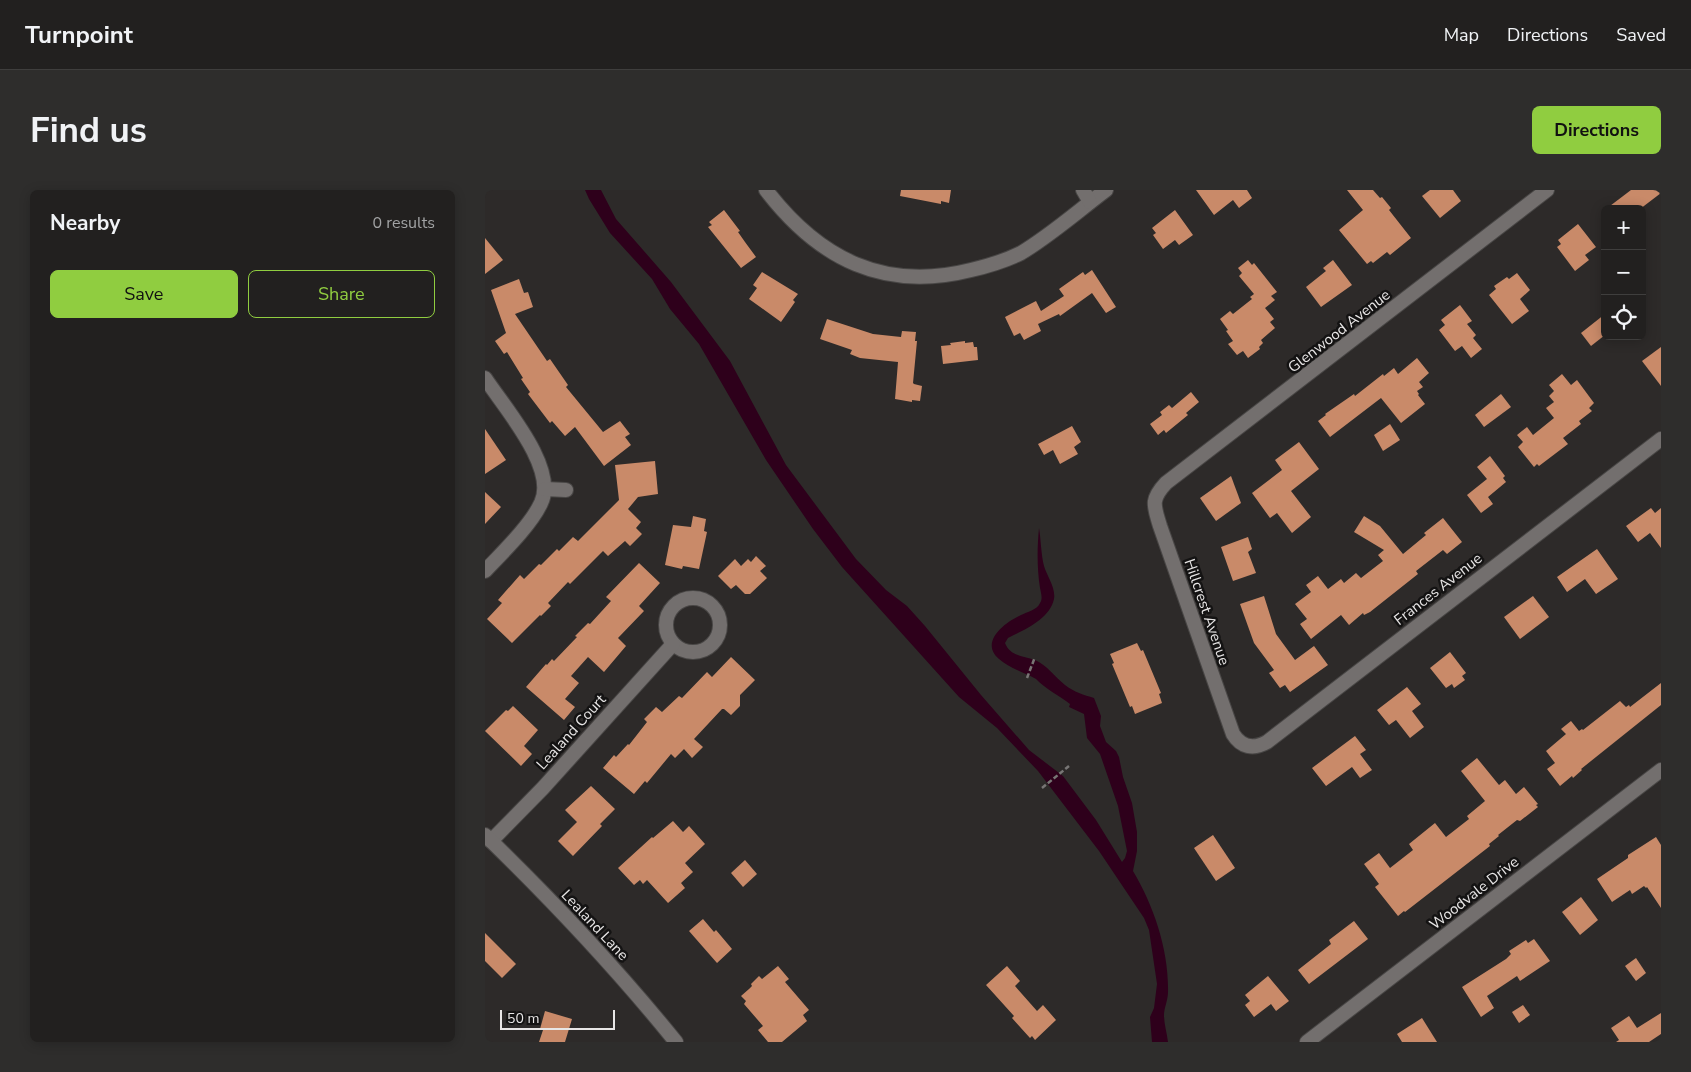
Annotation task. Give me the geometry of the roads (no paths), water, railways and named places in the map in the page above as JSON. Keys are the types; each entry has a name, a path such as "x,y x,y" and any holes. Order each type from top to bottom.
{"street":[{"path":"766,190 787,216 816,242 865,268 889,275 905,277 952,275 1007,259 1041,239 1087,196 1106,190"},
{"name":"Glenwood Avenue","path":"1154,501 1158,492 1166,484 1547,190"},
{"path":"485,378 537,455 545,489 541,504 532,518 485,571"},
{"name":"Frances Avenue","path":"1233,734 1242,744 1248,746 1254,747 1267,742 1661,439"},
{"path":"545,489 565,490"},
{"name":"Hillcrest Avenue","path":"1154,501 1160,526 1233,734"},
{"name":"Lealand Court","path":"488,838 543,788 673,644"},
{"name":"Woodvale Drive","path":"1307,1042 1661,770"},
{"name":"Lealand Lane","path":"488,838 537,886 589,942 675,1042"}]}
